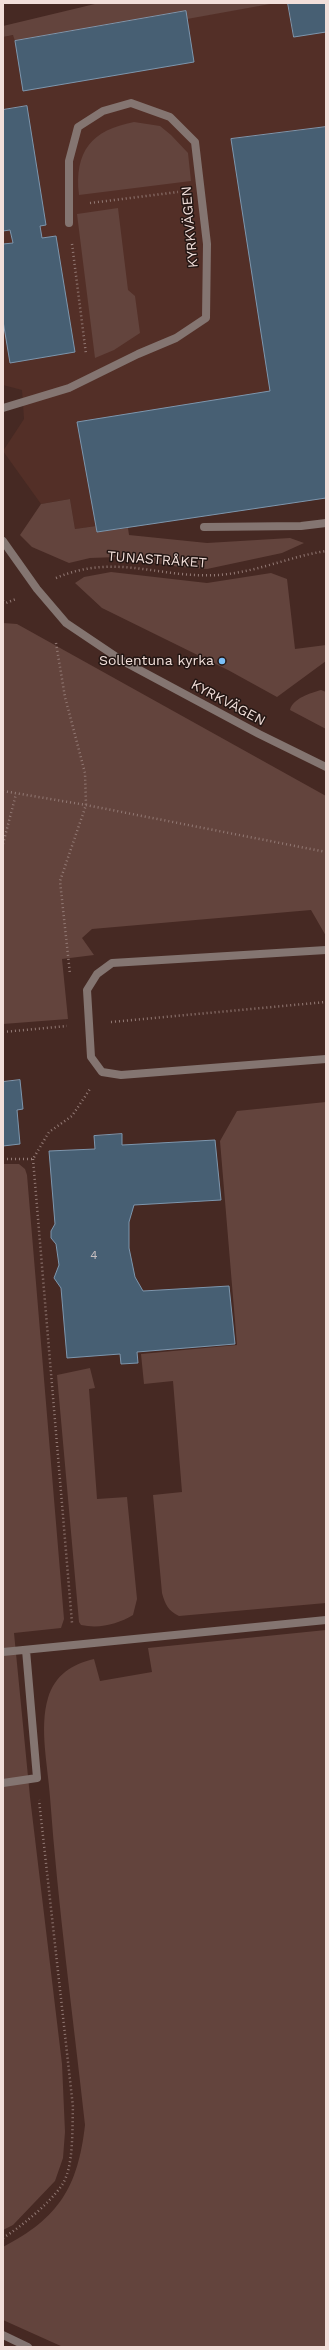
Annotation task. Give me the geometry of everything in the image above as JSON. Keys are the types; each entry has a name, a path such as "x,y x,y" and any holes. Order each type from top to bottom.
{"street":[{"name":"KYRKVÄGEN","path":"3,408 69,388 89,377 176,338 206,318 207,244 195,142 170,117 131,103 103,111 78,127 69,161 69,223"},
{"path":"204,527 301,526 326,523"},
{"name":"KYRKVÄGEN","path":"3,541 37,588 66,623 121,660 259,734 326,767"},
{"path":"326,950 112,963 97,974 87,990 87,1024 91,1057 102,1072 122,1075 326,1059"},
{"path":"3,1652 326,1620"},
{"path":"3,1783 37,1778 26,1650"},
{"path":"3,2335 28,2347"}],"path":[{"path":"70,205 200,189"},
{"path":"69,223 89,377"},
{"name":"TUNASTRÅKET","path":"37,588 46,582 77,569 108,565 182,575 228,574 326,551"},
{"path":"15,600 20,605"},
{"path":"56,641 65,697 85,773 86,805 60,881 70,980"},
{"path":"3,791 86,805 326,852"},
{"path":"3,844 16,794"},
{"path":"3,1032 326,1002"},
{"path":"74,1646 33,1159 49,1132 72,1116 102,1072"},
{"path":"3,1159 33,1159"},
{"path":"3,2238 24,2225 62,2185 72,2151 73,2107 37,1778"}],"shaded area":[{"path":"99,3 276,3 187,19 185,11 15,41 13,35 3,37 3,26"},
{"path":"276,3 326,3 326,498 97,532 96,526 75,529 70,499 41,504 3,451 24,419 22,390 3,385 3,37 14,35 15,41 186,11 187,18"},
{"path":"134,122 160,126 171,135 188,153 191,181 79,195 78,180 80,166 83,155 89,145 97,137 107,131"},
{"path":"118,208 128,290 135,296 140,333 114,350 95,358 77,214"},
{"path":"70,499 75,529 96,526 97,532 128,528 129,535 207,543 290,538 304,543 282,553 207,569 180,567 117,557 90,558 69,563 32,547 20,535 41,504"},
{"path":"111,572 207,583 271,573 287,579 295,649 326,645 326,661 277,697 228,670 102,608 75,583 84,577"},
{"path":"3,623 17,624 326,796 326,936 311,910 92,929 82,938 94,955 62,959 68,1019 3,1024"},
{"path":"321,690 326,692 326,729 290,710 298,699"},
{"path":"326,1102 326,1603 179,1616 172,1612 168,1607 164,1601 162,1593 153,1495 182,1492 173,1381 144,1384 141,1354 237,1345 220,1141 237,1111"},
{"path":"3,1164 19,1164 25,1169 27,1175 64,1619 61,1628 14,1633 30,1797 62,2064 65,2132 63,2158 55,2181 13,2225 3,2230"},
{"path":"90,1368 95,1388 89,1389 97,1499 127,1497 137,1599 133,1615 121,1621 102,1626 81,1625 79,1622 57,1375"},
{"path":"326,1630 326,2347 63,2347 3,2320 3,2247 22,2236 38,2224 52,2212 62,2198 71,2183 77,2166 82,2147 85,2125 61,1920 45,1747 44,1722 48,1698 55,1683 65,1672 72,1667 94,1659 100,1681 152,1672 148,1648"}],"building":[{"path":"288,3 326,3 326,32 294,37"},
{"path":"186,11 194,62 23,91 15,41"},
{"path":"27,106 46,225 40,226 42,238 56,236 75,352 10,363 3,321 3,244 13,243 10,230 3,231 3,110"},
{"path":"326,127 326,498 97,532 77,422 270,391 231,139"},
{"path":"20,1080 23,1109 17,1110 20,1144 3,1146 3,1082"},
{"path":"122,1134 122,1145 215,1140 221,1200 134,1205 129,1222 129,1248 135,1277 143,1291 229,1286 235,1344 137,1352 138,1363 121,1364 120,1354 67,1358 61,1288 54,1278 59,1265 56,1244 51,1238 51,1231 55,1224 49,1151 95,1149 94,1136"}],"place":[{"name":"Sollentuna kyrka","path":"222,661"}]}
